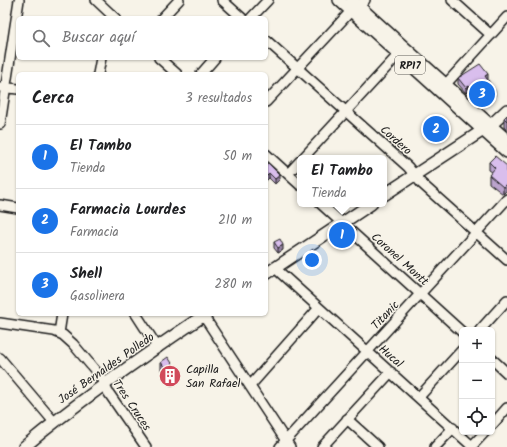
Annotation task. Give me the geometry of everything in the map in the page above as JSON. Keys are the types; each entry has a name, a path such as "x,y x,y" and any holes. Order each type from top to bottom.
{"main road":[{"name":"RP17","path":"339,0 357,4 446,84 507,152"},
{"name":"RP17","path":"357,4 398,55 486,128 507,140"},
{"path":"387,193 486,128 507,110"},
{"path":"268,272 366,207"},
{"name":"José Bernaldes Polledo","path":"24,447 104,384 203,316"}],"street":[{"path":"16,16 19,0"},
{"path":"96,0 107,14"},
{"path":"164,16 179,0"},
{"path":"222,0 240,16"},
{"path":"253,16 268,0"},
{"path":"452,0 491,35"},
{"path":"268,100 357,4"},
{"path":"0,124 3,87 16,16"},
{"path":"446,84 507,17"},
{"name":"Cordero","path":"268,42 346,110 408,167 421,183 507,260"},
{"path":"306,155 398,55"},
{"path":"98,72 100,60"},
{"path":"161,60 174,72"},
{"path":"203,72 213,60"},
{"path":"3,87 16,89"},
{"path":"268,156 297,182"},
{"path":"288,174 297,164"},
{"name":"Titanic","path":"285,445 507,199"},
{"path":"0,205 16,208"},
{"name":"Coronel Montt","path":"324,207 459,329"},
{"name":"Hucal","path":"268,272 319,308 419,397 472,447"},
{"path":"483,327 507,300"},
{"path":"250,386 319,308"},
{"path":"59,333 62,316"},
{"path":"137,316 158,348"},
{"path":"205,316 250,386 285,445"},
{"name":"Tres Cruces","path":"0,323 59,333 73,344 97,372 146,447"},
{"path":"419,397 459,353"},
{"path":"0,358 54,422"},
{"path":"495,362 507,373"},
{"path":"322,447 391,372"},
{"path":"495,422 507,408"},
{"path":"347,419 378,447"},
{"path":"435,447 453,428"},
{"path":"472,447 482,435"}],"building":[{"path":"480,64 488,74 485,76 495,91 479,101 469,86 466,88 458,78"},
{"path":"495,156 507,166 507,183 503,187 489,175 495,168 489,162"},
{"path":"268,163 280,175 275,179 269,173 268,174"},
{"path":"280,239 283,245 278,248 274,242"},
{"path":"313,249 319,258 312,263 306,254"},
{"path":"168,357 179,374 171,378 161,362"}],"place":[{"name":"Shell","path":"482,94"},
{"name":"Farmacia Lourdes","path":"436,129"},
{"name":"El Tambo","path":"342,235"},
{"name":"Capilla San Rafael","path":"170,376"}]}
